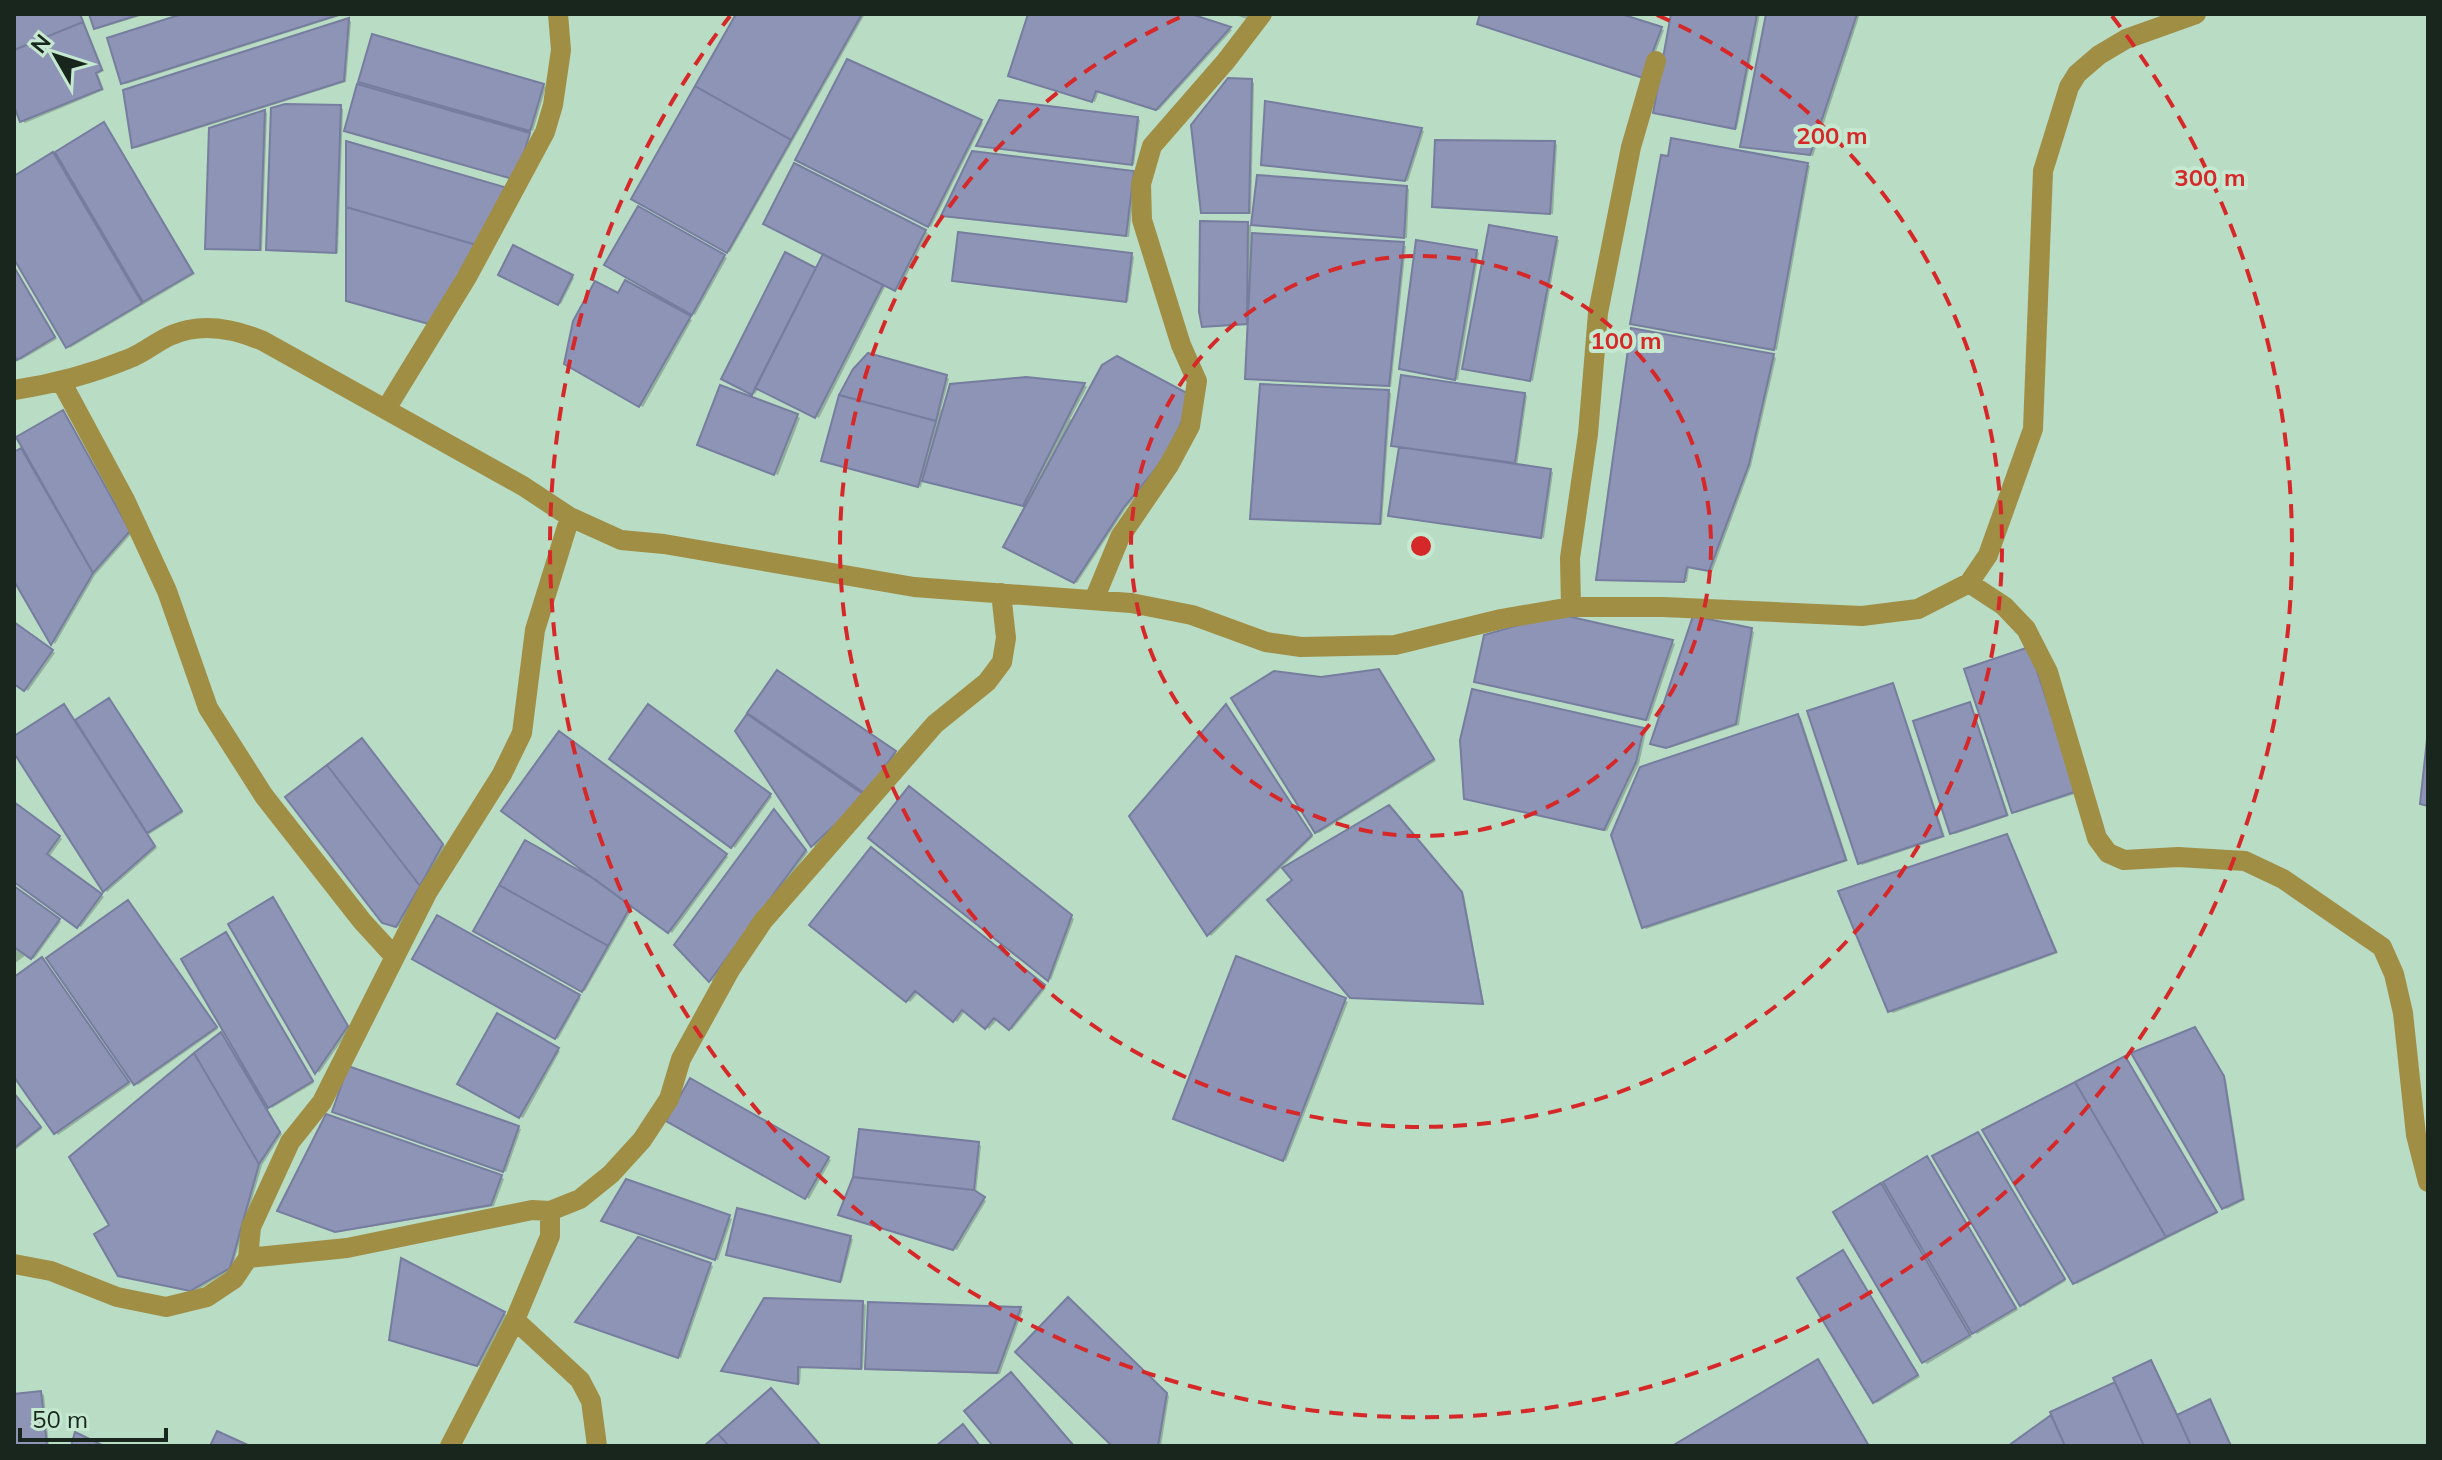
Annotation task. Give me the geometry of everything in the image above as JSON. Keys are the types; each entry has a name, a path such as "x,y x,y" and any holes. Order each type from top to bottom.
{"street":[{"path":"386,409 467,277 545,132 553,105 561,50 558,14"},
{"path":"1094,600 1120,537 1169,465 1190,426 1197,381 1181,345 1142,220 1141,184 1152,146 1226,61 1262,14"},
{"path":"14,390 62,383 131,358 174,333 208,328 235,330 263,341 386,409 523,486 570,517 621,540 664,544 914,587 1131,603 1192,615 1266,642 1301,647 1395,645 1501,619 1571,607 1663,607 1862,616 1918,609 1969,583 1988,555 2033,429 2043,171 2069,87 2077,74 2099,55 2126,39 2196,14"},
{"path":"1571,607 1570,558 1588,434 1598,313 1631,147 1656,61"},
{"path":"62,383 131,513 167,591 208,708 264,796 362,921 394,956"},
{"path":"14,1264 51,1271 117,1297 166,1307 207,1297 234,1279 248,1258 251,1227 290,1142 322,1102 427,893 502,774 522,733 535,630 570,517"},
{"path":"1969,583 2004,606 2026,629 2048,672 2097,838 2108,853 2124,860 2178,857 2245,861 2283,879 2382,947 2394,974 2403,1013 2416,1135 2428,1182"},
{"path":"248,1258 347,1248 532,1210 550,1211 580,1199 611,1174 642,1140 669,1099 681,1059 730,970 763,921 935,724 987,682 1002,662 1006,638 1001,593"},
{"path":"450,1446 515,1320 550,1236 550,1211"},
{"path":"515,1320 580,1380 591,1401 597,1446"}],"building":[{"path":"14,14 80,14 83,22 14,50"},
{"path":"89,14 141,14 94,29"},
{"path":"182,14 341,14 121,84 107,38"},
{"path":"736,14 862,14 791,140 695,86"},
{"path":"1028,14 1191,14 1231,27 1156,110 1096,91 1092,102 1008,76"},
{"path":"1480,14 1621,14 1662,27 1643,78 1477,24"},
{"path":"1671,14 1757,14 1735,129 1653,113"},
{"path":"1766,14 1857,14 1810,155 1740,147"},
{"path":"349,18 344,81 132,148 123,90"},
{"path":"83,22 102,70 96,73 102,89 20,122 14,106 14,50"},
{"path":"372,34 544,84 530,131 358,82"},
{"path":"847,59 982,120 928,227 795,160"},
{"path":"1228,78 1252,79 1249,213 1201,213 1191,125"},
{"path":"357,84 530,133 516,180 344,131"},
{"path":"695,86 791,140 727,253 631,199"},
{"path":"999,100 1138,117 1132,165 976,146"},
{"path":"1265,101 1422,128 1405,181 1261,165"},
{"path":"285,104 341,105 336,253 266,250 271,108"},
{"path":"265,110 260,250 205,249 209,128"},
{"path":"104,122 193,273 143,302 55,152"},
{"path":"1671,138 1808,163 1774,350 1630,324 1661,155 1668,156"},
{"path":"1435,140 1555,141 1550,214 1432,207"},
{"path":"346,141 511,189 480,246 346,207"},
{"path":"972,151 1134,171 1126,236 941,216"},
{"path":"53,152 142,303 66,348 14,259 14,176"},
{"path":"794,163 926,230 895,291 763,224"},
{"path":"1257,175 1407,186 1404,238 1251,225"},
{"path":"638,206 725,255 692,315 604,265"},
{"path":"346,207 480,246 436,326 346,301"},
{"path":"1200,221 1248,222 1247,324 1202,327 1199,312"},
{"path":"1489,225 1557,237 1530,381 1462,369"},
{"path":"958,232 1132,253 1126,302 952,281"},
{"path":"1252,233 1404,242 1389,386 1245,379"},
{"path":"1416,240 1477,250 1455,380 1399,369"},
{"path":"513,245 573,275 558,305 498,275"},
{"path":"785,252 816,268 752,395 721,379"},
{"path":"823,254 883,285 815,418 755,388"},
{"path":"14,267 55,337 17,360 14,355"},
{"path":"625,280 691,316 639,407 564,364 573,321 595,281 618,293"},
{"path":"1631,328 1774,354 1749,464 1709,571 1687,567 1684,582 1596,580"},
{"path":"868,353 947,375 936,421 839,395 853,369"},
{"path":"1117,356 1187,393 1186,411 1168,454 1124,507 1074,583 1003,547 1102,365"},
{"path":"1401,375 1525,393 1515,463 1391,446"},
{"path":"1026,377 1085,383 1023,506 922,481 950,384"},
{"path":"1260,384 1389,390 1380,524 1250,519"},
{"path":"720,385 798,414 774,475 697,445"},
{"path":"839,395 936,421 918,487 821,461"},
{"path":"63,410 130,531 93,573 16,437"},
{"path":"1399,447 1551,469 1541,538 1388,516"},
{"path":"21,448 93,573 51,645 14,581 14,452"},
{"path":"1558,614 1673,640 1646,720 1474,682 1484,635"},
{"path":"1693,616 1752,628 1736,724 1666,748 1650,744"},
{"path":"14,622 53,650 24,691 14,684"},
{"path":"2029,647 2077,791 2012,813 1964,669"},
{"path":"1379,669 1434,759 1315,833 1231,698 1274,671 1321,677"},
{"path":"777,670 896,751 866,794 747,713"},
{"path":"1893,683 1943,836 1858,864 1807,711"},
{"path":"1472,689 1644,728 1636,762 1604,830 1464,799 1460,740"},
{"path":"109,698 182,811 147,833 75,720"},
{"path":"1970,702 2007,815 1950,834 1913,721"},
{"path":"64,704 155,846 103,892 14,753 14,736"},
{"path":"648,704 771,794 731,848 609,759"},
{"path":"1226,704 1312,835 1207,936 1129,816"},
{"path":"747,714 866,796 811,847 735,731"},
{"path":"1798,714 1846,860 1642,928 1611,835 1640,767"},
{"path":"2428,730 2428,806 2420,804"},
{"path":"559,731 727,854 668,933 501,811"},
{"path":"362,738 443,844 420,886 327,765"},
{"path":"327,765 420,886 396,927 382,923 285,797"},
{"path":"909,786 1072,915 1048,981 868,838"},
{"path":"14,802 60,836 47,854 102,894 77,928 14,882"},
{"path":"1389,805 1462,892 1483,1004 1350,998 1267,900 1292,880 1282,868"},
{"path":"774,809 806,850 709,982 674,945"},
{"path":"2007,834 2056,952 1888,1012 1838,891"},
{"path":"525,840 596,880 631,906 608,946 499,885"},
{"path":"871,847 1045,985 1009,1030 994,1018 985,1029 962,1010 953,1022 915,991 906,1002 809,925"},
{"path":"499,885 608,946 582,992 473,931"},
{"path":"14,886 60,919 31,959 14,947"},
{"path":"273,897 348,1026 315,1074 228,924"},
{"path":"128,900 217,1027 134,1085 46,958"},
{"path":"437,915 580,995 555,1039 412,959"},
{"path":"226,932 313,1081 268,1108 181,959"},
{"path":"1236,956 1346,998 1283,1161 1173,1119"},
{"path":"42,957 129,1082 54,1134 14,1077 14,977"},
{"path":"497,1013 559,1048 519,1118 457,1084"},
{"path":"2195,1027 2224,1076 2243,1199 2222,1209 2131,1053"},
{"path":"221,1032 280,1132 259,1164 194,1053"},
{"path":"194,1053 259,1164 230,1268 190,1291 118,1276 94,1234 109,1225 69,1157"},
{"path":"2125,1056 2217,1212 2166,1237 2075,1082"},
{"path":"348,1066 519,1126 503,1172 332,1112"},
{"path":"690,1078 829,1157 805,1199 666,1121"},
{"path":"2075,1082 2166,1237 2073,1284 1982,1130"},
{"path":"14,1093 41,1127 14,1148"},
{"path":"326,1114 502,1175 491,1205 335,1232 277,1211"},
{"path":"859,1129 979,1142 974,1190 853,1177"},
{"path":"1978,1132 2065,1279 2020,1306 1932,1156"},
{"path":"1927,1156 2016,1308 1972,1334 1883,1182"},
{"path":"853,1177 974,1190 985,1197 953,1250 838,1215"},
{"path":"626,1179 730,1215 715,1260 601,1221"},
{"path":"1881,1183 1970,1335 1922,1363 1833,1212"},
{"path":"737,1208 851,1236 840,1282 726,1255"},
{"path":"638,1237 711,1263 678,1358 575,1322"},
{"path":"1843,1250 1918,1375 1873,1403 1797,1278"},
{"path":"401,1258 505,1312 477,1366 389,1340"},
{"path":"1068,1297 1167,1393 1158,1446 1112,1446 1015,1352"},
{"path":"764,1298 863,1301 861,1369 798,1367 798,1384 721,1371"},
{"path":"868,1302 1021,1307 997,1373 865,1369"},
{"path":"1818,1359 1869,1446 1672,1446"},
{"path":"2151,1360 2191,1446 2144,1446 2113,1378"},
{"path":"1011,1372 1074,1446 993,1446 964,1411"},
{"path":"2115,1382 2144,1446 2065,1446 2050,1412"},
{"path":"771,1388 821,1446 729,1446 718,1434"},
{"path":"41,1391 47,1446 14,1446 14,1394"},
{"path":"2210,1399 2231,1446 2191,1446 2177,1415"},
{"path":"2051,1415 2065,1446 2008,1446"},
{"path":"963,1424 980,1446 936,1446"},
{"path":"217,1431 250,1446 210,1446"},
{"path":"75,1432 104,1446 71,1446"},
{"path":"718,1434 729,1446 704,1446"}]}
